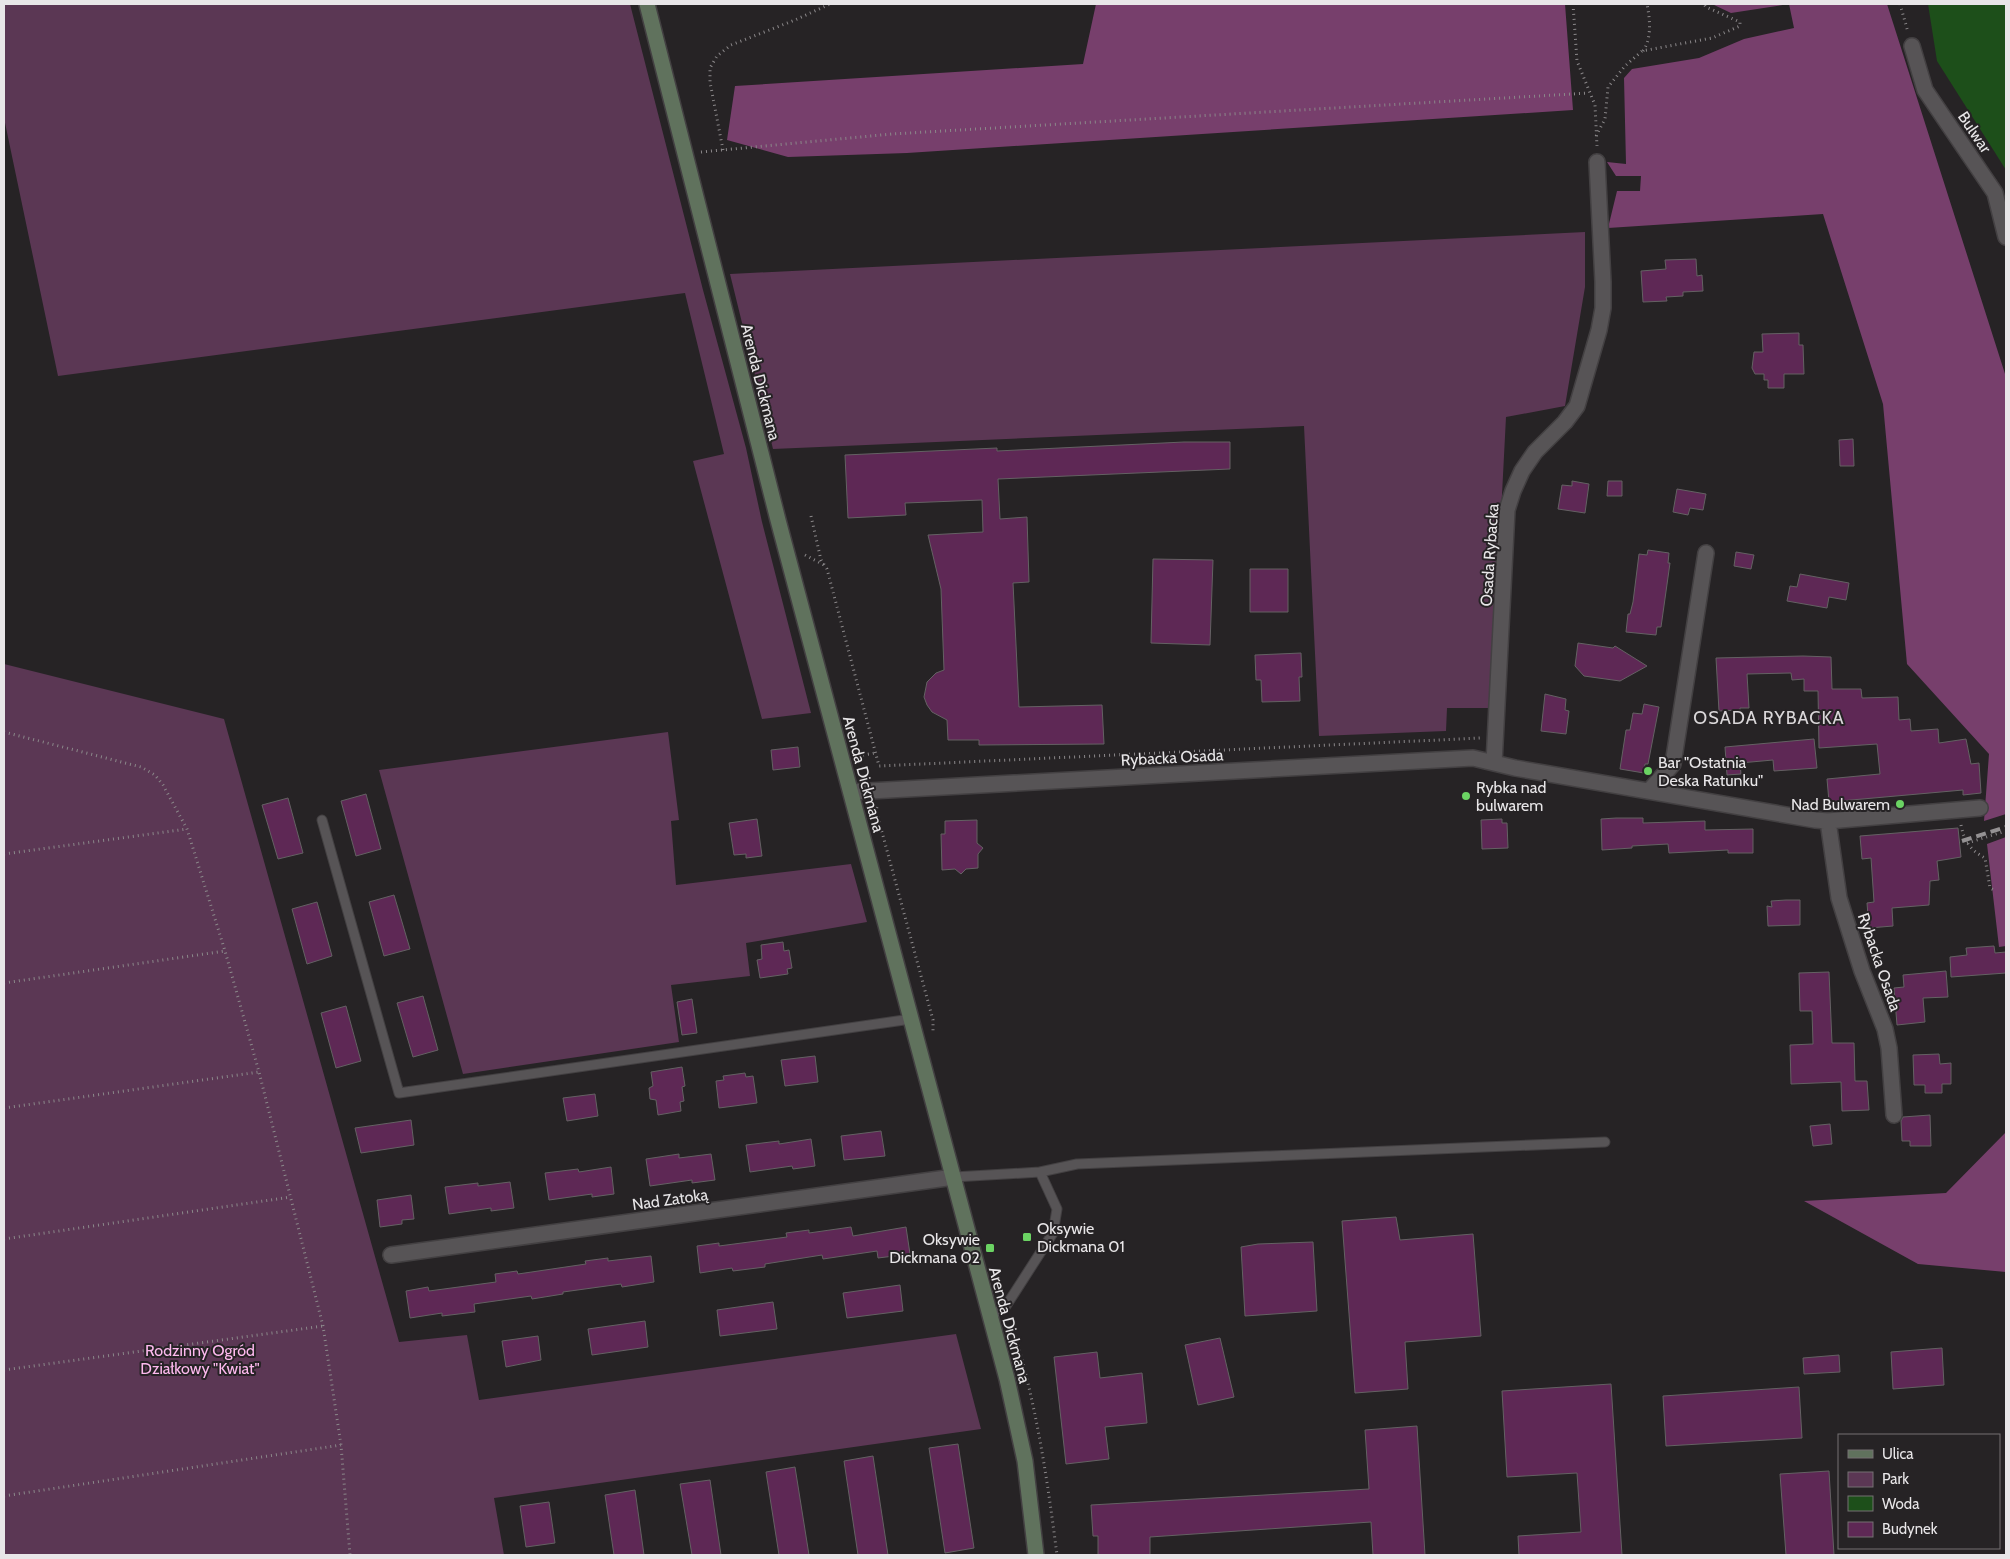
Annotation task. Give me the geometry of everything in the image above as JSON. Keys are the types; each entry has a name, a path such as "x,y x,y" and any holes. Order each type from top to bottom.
{"street":[{"name":"Arenda Dickmana","path":"647,4 778,520 1007,1379 1025,1461 1036,1555"},
{"name":"Bulwar","path":"1912,46 1925,90 1995,193 2006,237"},
{"name":"Osada Rybacka","path":"1496,737 1504,560 1509,504 1522,471 1535,452 1566,422 1577,406 1599,330 1603,282 1597,162"},
{"path":"1649,791 1673,764 1706,553"},
{"path":"1494,763 1496,737"},
{"name":"Rybacka Osada","path":"851,792 1473,758 1515,768 1828,821 1980,808"},
{"name":"Rybacka Osada","path":"1828,821 1839,898 1862,971 1885,1029 1889,1048 1894,1115"},
{"name":"Nad Zatoką","path":"390,1255 954,1177"}],"lane":[{"path":"322,820 399,1093 911,1019"},
{"path":"954,1177 1040,1172 1077,1164 1605,1142"},
{"path":"990,1317 1006,1306 1053,1234 1056,1210 1040,1172"}],"path":[{"path":"723,150 710,82 710,68 716,56 731,45 796,20 830,4"},
{"path":"1574,4 1577,61 1595,105 1597,162"},
{"path":"1596,136 1605,119 1608,87 1625,66 1649,42 1647,4"},
{"path":"1642,51 1712,38 1740,26 1740,22 1706,7 1704,4"},
{"path":"1900,4 1912,46"},
{"path":"685,153 892,134 1589,93"},
{"path":"812,516 821,560 827,570 879,766 1496,737"},
{"path":"4,732 141,767 155,775 163,785 187,829 225,951 259,1072 323,1326 342,1445 350,1555"},
{"path":"862,756 875,753"},
{"path":"882,803 878,804 876,810 933,1020 933,1039"},
{"path":"1958,809 1967,843 1976,853 1985,858 1990,888 1994,890"},
{"path":"4,854 187,829"},
{"path":"1967,843 2006,830"},
{"path":"4,983 225,951"},
{"path":"4,1108 259,1072"},
{"path":"4,1239 291,1198"},
{"path":"4,1370 323,1326"},
{"path":"4,1496 342,1445"}],"green space":[{"path":"4,4 630,4 703,290 746,448 762,522 811,713 762,719 693,461 724,454 685,293 58,376 4,118"},
{"path":"1585,232 1585,287 1565,406 1506,417 1491,708 1447,708 1446,731 1319,736 1304,426 773,449 730,274"},
{"name":"Rodzinny Ogród Działkowy \"Kwiat\"","path":"4,664 224,719 399,1342 467,1335 479,1400 956,1334 981,1429 494,1498 504,1555 4,1555"},
{"path":"668,732 679,820 671,821 676,885 851,864 867,922 746,943 750,976 671,985 679,1042 463,1074 379,770"}],"shaded area":[{"path":"1096,4 1565,4 1573,110 907,153 788,157 727,140 735,86 1083,64"},
{"path":"1712,4 1789,4 1731,13"},
{"path":"1789,4 1887,4 2006,377 2006,814 1984,821 1989,754 1907,664 1883,404 1823,214 1608,228 1617,191 1640,191 1641,176 1616,176 1607,162 1626,164 1624,78 1632,69 1699,58 1744,39 1794,28"},
{"path":"2006,837 2006,946 1999,947 1987,844"},
{"path":"2006,1132 2006,1272 1918,1264 1804,1201 1946,1193"}],"water":[{"path":"1928,4 2006,4 2006,170 1937,61"}],"building":[{"path":"1696,259 1697,276 1702,275 1703,291 1683,292 1683,296 1666,297 1667,301 1643,302 1641,271 1666,269 1665,260"},
{"path":"1799,333 1799,345 1803,345 1804,374 1784,374 1784,388 1768,388 1768,380 1764,380 1764,374 1755,374 1752,368 1754,352 1763,352 1762,334"},
{"path":"1853,439 1854,466 1840,466 1839,440"},
{"path":"1184,442 1230,442 1230,469 998,479 1000,519 1027,517 1029,582 1013,583 1019,707 1102,705 1104,744 979,745 979,740 948,740 947,720 932,712 924,697 927,682 936,673 944,670 941,589 928,535 983,532 982,500 905,503 906,515 848,518 845,455 997,448 997,451"},
{"path":"1572,481 1589,484 1585,513 1558,509 1562,485 1572,486"},
{"path":"1608,481 1622,481 1622,496 1607,496"},
{"path":"1677,489 1706,494 1703,510 1690,508 1688,515 1673,512"},
{"path":"1648,550 1669,553 1668,563 1670,563 1661,627 1657,627 1656,635 1626,632 1628,614 1630,614 1633,602 1639,554 1647,555"},
{"path":"1736,552 1754,555 1751,569 1734,566"},
{"path":"1153,559 1213,560 1210,645 1151,643"},
{"path":"1250,569 1288,569 1288,612 1250,612"},
{"path":"1800,574 1849,583 1846,600 1829,597 1827,608 1787,601 1790,586 1797,587"},
{"path":"1578,643 1613,648 1615,646 1647,666 1620,681 1584,676 1575,666"},
{"path":"1301,653 1300,701 1262,702 1261,680 1256,680 1255,655"},
{"path":"1831,657 1832,689 1861,689 1862,698 1898,697 1899,720 1910,719 1911,731 1938,729 1939,743 1966,739 1971,764 1979,763 1981,793 1963,795 1963,790 1829,802 1827,779 1880,774 1877,744 1819,748 1818,691 1804,691 1804,679 1792,680 1791,673 1747,674 1749,708 1719,711 1716,658"},
{"path":"1545,694 1566,699 1565,710 1569,711 1566,734 1541,731"},
{"path":"1644,704 1659,707 1648,764 1645,764 1644,773 1620,769 1626,730 1630,730 1633,713 1642,714"},
{"path":"1814,739 1817,768 1774,771 1773,760 1740,763 1741,774 1727,775 1725,747"},
{"path":"798,747 800,767 773,770 771,750"},
{"path":"366,794 381,849 356,856 341,801"},
{"path":"288,798 303,853 278,859 262,805"},
{"path":"1643,818 1643,823 1705,821 1705,830 1753,829 1753,853 1728,853 1728,850 1669,853 1668,844 1602,850 1601,819"},
{"path":"757,819 762,856 746,858 746,854 734,855 729,823"},
{"path":"1502,819 1502,823 1507,823 1508,848 1482,849 1481,820"},
{"path":"977,820 977,843 983,848 978,854 978,868 966,869 961,874 955,869 942,870 941,834 945,834 945,821"},
{"path":"1958,828 1961,857 1937,861 1939,880 1930,881 1929,905 1892,908 1893,926 1869,928 1867,903 1874,902 1871,858 1862,859 1860,836"},
{"path":"394,895 410,949 384,956 369,902"},
{"path":"1800,900 1800,925 1768,926 1767,906 1772,907 1771,901"},
{"path":"317,902 332,956 307,964 292,909"},
{"path":"783,942 784,951 789,950 792,968 787,969 788,974 760,978 757,960 762,959 761,945"},
{"path":"1994,946 1995,953 2006,952 2006,973 1951,977 1950,957 1967,955 1966,948"},
{"path":"1946,971 1948,997 1923,998 1925,1022 1897,1025 1894,988 1904,987 1903,975"},
{"path":"1829,972 1832,1043 1854,1043 1855,1081 1867,1081 1869,1110 1842,1111 1841,1082 1791,1084 1790,1045 1813,1044 1812,1011 1800,1011 1799,973"},
{"path":"423,996 438,1050 413,1057 397,1003"},
{"path":"692,999 697,1033 682,1035 677,1002"},
{"path":"346,1006 361,1061 336,1068 321,1013"},
{"path":"1939,1054 1940,1064 1951,1063 1951,1084 1942,1084 1942,1093 1925,1093 1925,1085 1914,1085 1913,1055"},
{"path":"815,1056 818,1082 785,1086 781,1060"},
{"path":"682,1067 685,1086 682,1087 684,1101 680,1102 681,1111 658,1115 656,1100 650,1099 649,1088 653,1086 651,1072"},
{"path":"745,1073 746,1077 753,1076 757,1103 719,1108 716,1081 724,1080 723,1076"},
{"path":"595,1094 598,1116 567,1121 563,1098"},
{"path":"1930,1115 1931,1146 1910,1146 1910,1141 1902,1141 1901,1121 1903,1117"},
{"path":"411,1120 414,1145 361,1153 355,1128"},
{"path":"1830,1124 1832,1144 1813,1146 1810,1126"},
{"path":"881,1131 885,1156 844,1160 841,1136"},
{"path":"811,1139 815,1166 793,1169 792,1166 750,1172 746,1145 779,1141 779,1144"},
{"path":"679,1154 679,1158 711,1154 715,1180 692,1183 692,1180 650,1186 646,1159"},
{"path":"611,1167 614,1194 592,1197 592,1194 549,1200 545,1173 578,1169 579,1172"},
{"path":"510,1182 514,1208 491,1211 491,1208 449,1214 445,1187 478,1183 478,1186"},
{"path":"411,1195 414,1219 402,1220 402,1224 380,1227 377,1200"},
{"path":"1396,1217 1400,1240 1473,1234 1481,1336 1405,1342 1408,1389 1355,1393 1342,1221"},
{"path":"851,1227 853,1236 906,1227 910,1254 878,1258 877,1251 823,1259 822,1255 765,1264 765,1267 733,1271 732,1268 700,1273 697,1246 719,1243 719,1246 787,1237 786,1233 809,1230 809,1233"},
{"path":"1313,1242 1317,1311 1245,1316 1241,1247 1258,1244"},
{"path":"651,1256 654,1282 622,1287 621,1284 563,1292 563,1294 532,1299 531,1296 474,1304 475,1312 442,1316 442,1313 410,1318 406,1291 428,1287 429,1291 496,1282 495,1274 517,1271 518,1274 586,1264 585,1261 608,1258 608,1261"},
{"path":"900,1285 903,1311 847,1318 843,1293"},
{"path":"773,1302 777,1329 720,1336 717,1310"},
{"path":"645,1321 648,1347 592,1355 588,1329"},
{"path":"538,1336 541,1360 506,1367 502,1341"},
{"path":"1220,1338 1234,1397 1198,1405 1185,1345"},
{"path":"1942,1348 1944,1385 1893,1389 1891,1352"},
{"path":"1097,1352 1100,1378 1142,1373 1147,1423 1105,1427 1109,1459 1066,1464 1054,1357"},
{"path":"1839,1355 1840,1372 1804,1374 1803,1358"},
{"path":"1611,1384 1622,1555 1519,1555 1518,1536 1581,1532 1577,1473 1507,1477 1502,1391"},
{"path":"1799,1387 1802,1438 1666,1446 1663,1396"},
{"path":"1417,1426 1425,1555 1373,1555 1371,1522 1150,1537 1150,1555 1098,1555 1098,1536 1093,1536 1091,1505 1369,1489 1365,1430"},
{"path":"958,1444 974,1548 945,1553 929,1448"},
{"path":"873,1456 888,1555 858,1555 844,1461"},
{"path":"795,1467 809,1555 779,1555 766,1472"},
{"path":"1829,1471 1834,1555 1786,1555 1780,1474"},
{"path":"710,1480 721,1555 692,1555 680,1484"},
{"path":"635,1490 644,1555 614,1555 605,1495"},
{"path":"549,1502 555,1543 526,1547 520,1506"}],"railway":[{"path":"1962,841 2006,827"}],"place":[{"name":"Bar \"Ostatnia Deska Ratunku\"","path":"1648,771"},
{"name":"Rybka nad bulwarem","path":"1466,796"},
{"name":"Nad Bulwarem","path":"1900,804"},
{"name":"Oksywie Dickmana 01","path":"1027,1237"},
{"name":"Oksywie Dickmana 02","path":"990,1248"}],"district":[{"name":"OSADA RYBACKA","path":"1769,718"}]}
